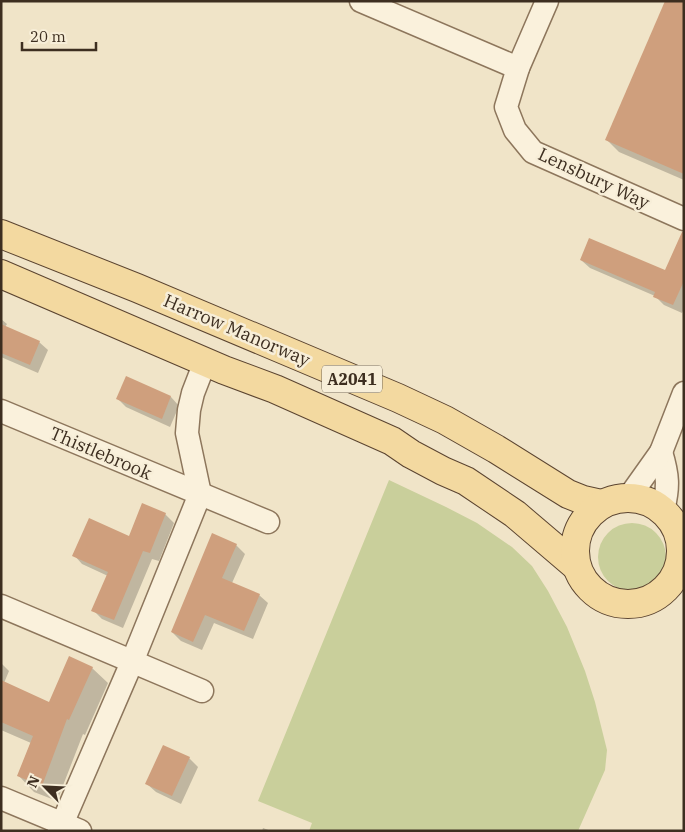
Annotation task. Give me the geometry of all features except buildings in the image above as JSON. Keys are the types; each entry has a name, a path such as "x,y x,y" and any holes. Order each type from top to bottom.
{"main road":[{"name":"Harrow Manorway","path":"1,234 119,281 398,398 445,420 568,494 601,504"},
{"name":"A2041","path":"1,274 392,440 417,457 466,481 516,514 576,566"},
{"path":"629,497 648,501 663,510 672,520 679,536 682,566 662,592 649,600 635,604 619,604 606,600 594,593 585,584 576,566 576,536 584,519 601,504 629,497"}],"street":[{"path":"362,1 518,68"},
{"name":"Lensbury Way","path":"547,1 518,68 506,107 515,130 533,152 684,219"},
{"path":"1,798 67,828 200,494 187,433 193,393 205,362"},
{"path":"629,497 661,452 684,392"},
{"name":"Thistlebrook","path":"1,411 268,522"},
{"path":"661,452 666,468 667,481 667,495 663,510"},
{"path":"1,606 202,691"}],"green space":[{"path":"389,480 477,523 512,547 532,566 548,591 567,627 585,671 607,750 605,770 578,831 309,831 312,823 258,801"},
{"path":"639,523 651,529 660,538 666,550 664,570 656,581 639,591 625,591 608,581 600,570 598,550 608,533 619,525"}]}
